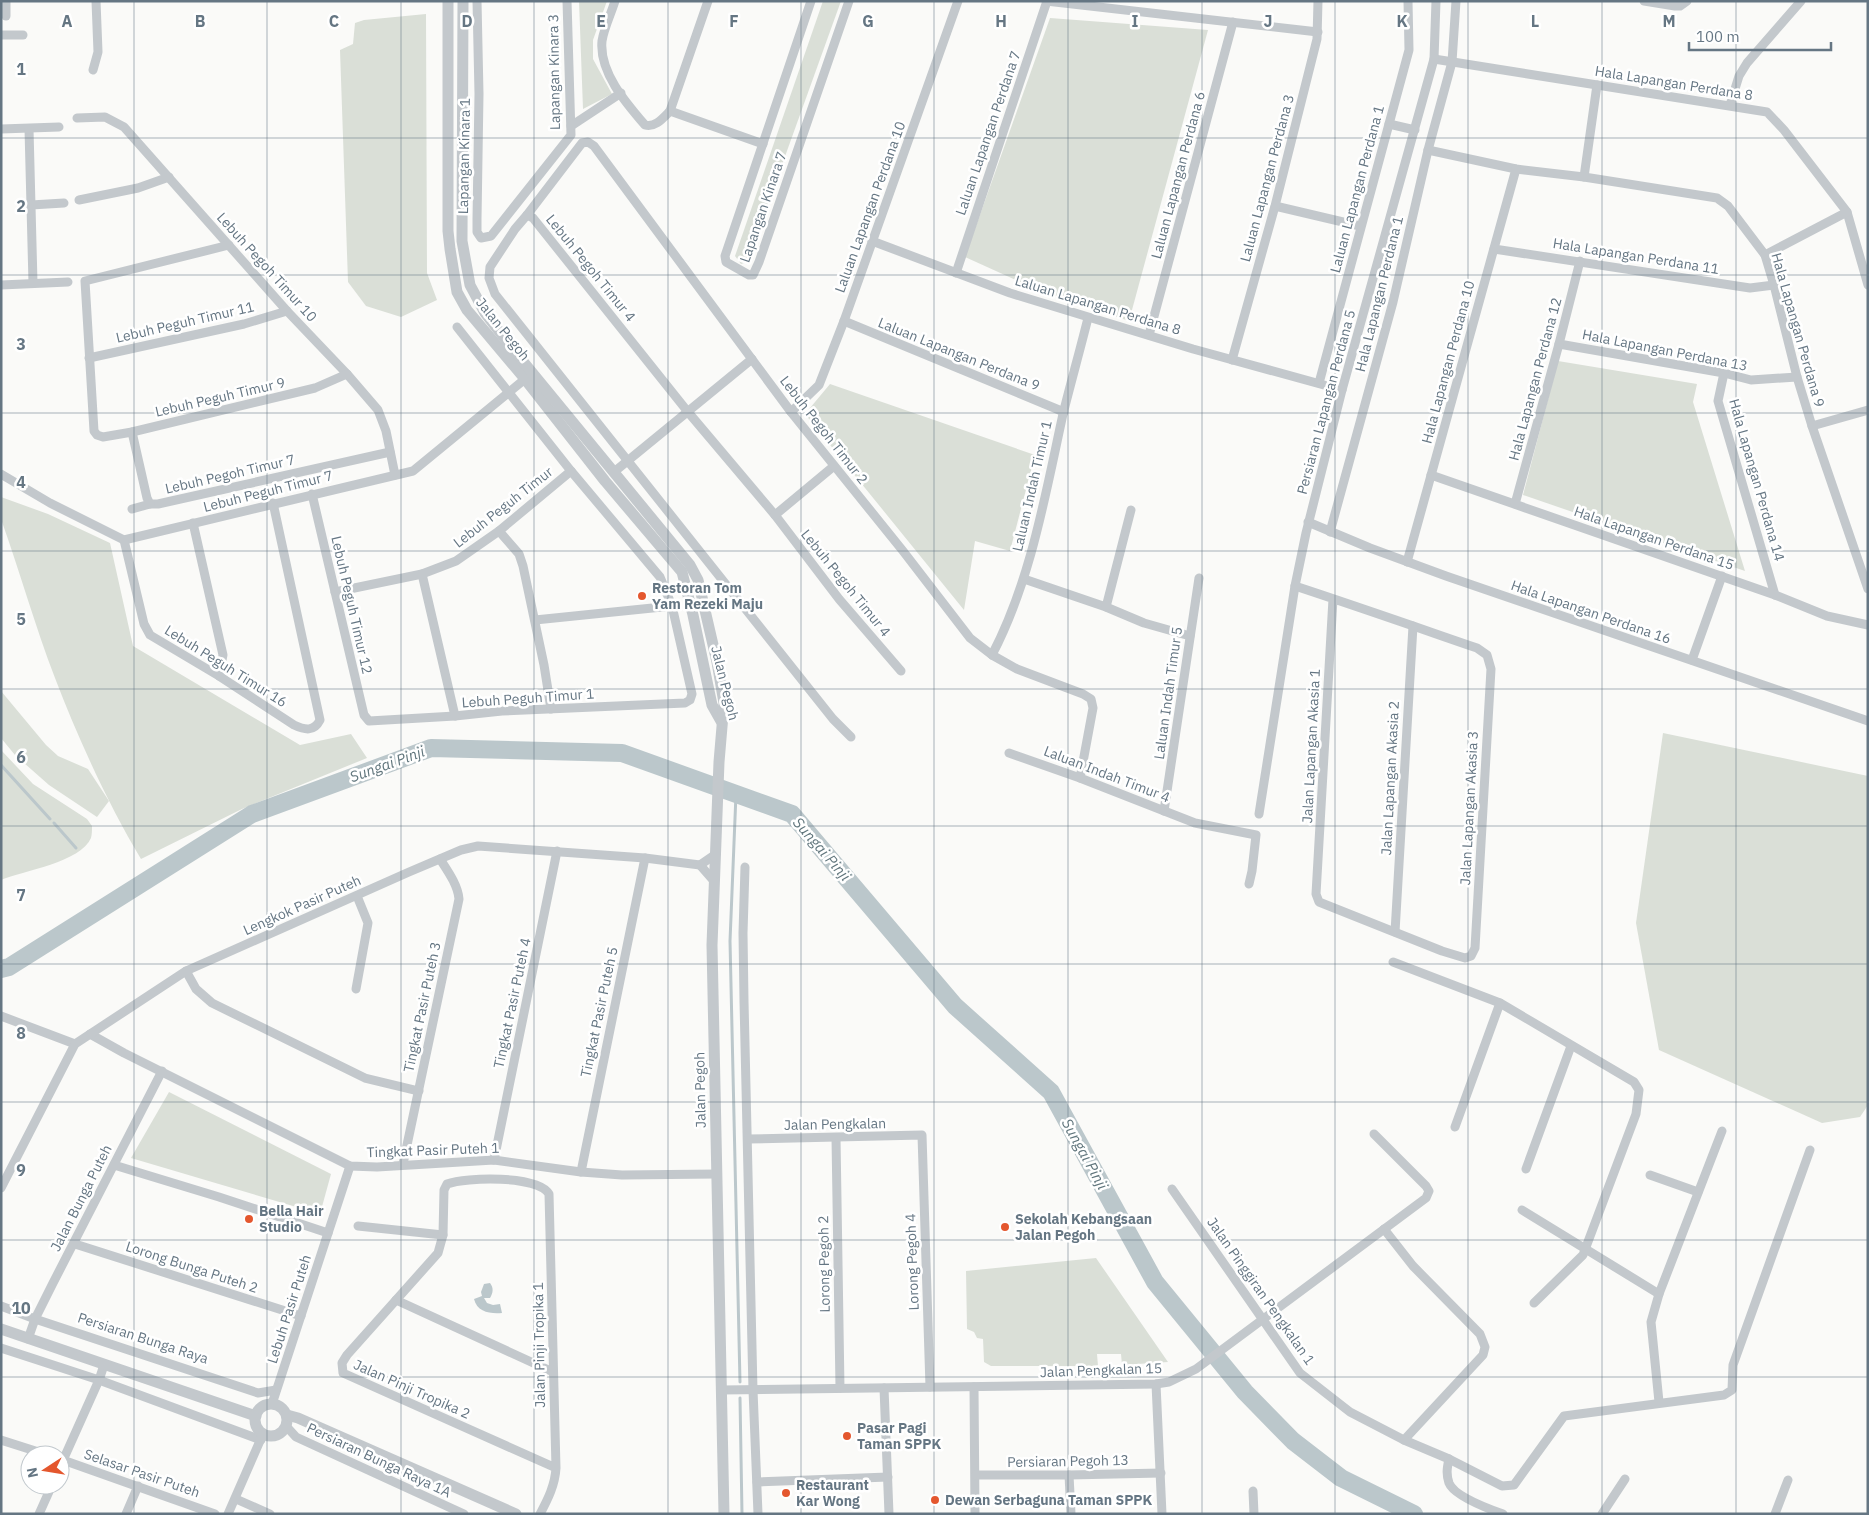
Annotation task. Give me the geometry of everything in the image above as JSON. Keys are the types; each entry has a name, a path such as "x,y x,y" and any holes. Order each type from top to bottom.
{"street":[{"path":"6,1 6,16"},
{"path":"93,70 98,52 96,1"},
{"name":"Jalan Pegoh","path":"448,1 448,231 457,292 467,310 682,572 712,705 722,721 712,945 724,1514"},
{"path":"463,1 462,242 470,286 476,299 516,353 690,565 698,580 724,703 722,721"},
{"name":"Lapangan Kinara 1","path":"477,1 479,94 476,219 477,232 481,238 491,236 529,188"},
{"name":"Lapangan Kinara 3","path":"529,188 571,135 567,1"},
{"path":"616,1 602,40 602,58 610,76 621,93 645,125 649,126 656,124 670,111 708,1"},
{"name":"Lapangan Kinara 7","path":"811,1 725,256 726,262 749,275 755,273 849,1"},
{"name":"Laluan Lapangan Perdana 10","path":"791,412 819,385 844,321 958,1"},
{"path":"1047,1 1318,32"},
{"name":"Laluan Lapangan Perdana 7","path":"956,272 1047,1"},
{"name":"Laluan Lapangan Perdana 3","path":"1232,360 1275,206 1318,32 1318,1"},
{"name":"Laluan Lapangan Perdana 1","path":"1319,383 1409,50 1408,1"},
{"name":"Persiaran Lapangan Perdana 5","path":"1259,814 1295,586 1308,522 1342,390 1434,59 1436,1"},
{"name":"Hala Lapangan Perdana 1","path":"1330,532 1393,302 1428,150 1452,62 1456,1"},
{"path":"1644,1 1675,6 1680,6 1687,1"},
{"path":"1730,105 1739,76 1747,63 1801,1"},
{"name":"Laluan Lapangan Perdana 6","path":"1149,336 1233,22"},
{"path":"1,35 23,35"},
{"name":"Hala Lapangan Perdana 8","path":"1434,59 1767,112 1784,130 1847,212 1868,285"},
{"path":"1584,177 1597,84"},
{"path":"571,126 621,93"},
{"path":"670,111 763,144"},
{"name":"Lebuh Pegoh Timur 10","path":"77,118 105,117 124,127 287,312 378,410 386,431 395,476"},
{"path":"1389,124 1415,130"},
{"path":"1,129 59,127"},
{"path":"29,128 33,284"},
{"name":"Lebuh Pegoh Timur 2","path":"527,215 582,142 588,142 594,146 791,412 970,638 992,655 1017,669 1083,694 1091,699 1093,708 1080,778"},
{"name":"Hala Lapangan Perdana 9","path":"1428,150 1516,169 1584,177 1716,198 1728,206 1765,255 1812,426 1868,589"},
{"name":"Hala Lapangan Perdana 10","path":"1407,562 1516,169"},
{"path":"80,200 138,188 168,176"},
{"path":"31,205 64,203"},
{"path":"1275,206 1360,226"},
{"path":"1765,255 1847,212"},
{"name":"Lebuh Pegoh Timur 4","path":"851,737 833,719 495,294 489,278 490,267 514,229 527,215 533,218 688,412 775,515 839,599 901,671"},
{"name":"Laluan Lapangan Perdana 8","path":"872,241 1010,293 1088,318 1342,390"},
{"path":"89,358 85,281 228,244"},
{"name":"Hala Lapangan Perdana 11","path":"1494,249 1750,288 1774,285"},
{"name":"Hala Lapangan Perdana 12","path":"1515,504 1580,261"},
{"path":"1,285 68,282"},
{"name":"Lebuh Peguh Timur 11","path":"89,358 244,324 287,312"},
{"name":"Laluan Indah Timur 1","path":"992,655 1004,631 1024,579 1088,318"},
{"name":"Laluan Lapangan Perdana 9","path":"844,321 1064,412"},
{"path":"457,326 571,471 654,569 664,584 672,606 616,610 535,620"},
{"name":"Hala Lapangan Perdana 13","path":"1559,344 1724,373 1751,380 1797,377"},
{"path":"516,353 525,379 546,389"},
{"name":"Lebuh Peguh Timur 9","path":"89,358 94,431 97,435 103,437 132,432 315,388 346,374"},
{"path":"589,461 603,470 614,472 752,359"},
{"name":"Hala Lapangan Perdana 14","path":"1724,373 1718,401 1775,595"},
{"name":"Lebuh Peguh Timur 7","path":"124,540 413,471 525,379"},
{"path":"1812,426 1868,410"},
{"name":"Lebuh Pegoh Timur 7","path":"132,432 150,504 158,504 390,452"},
{"path":"775,515 834,466"},
{"name":"Lebuh Peguh Timur","path":"335,592 422,574 456,561 499,531 571,471"},
{"path":"614,472 615,485 624,503"},
{"path":"1,474 50,503 124,540"},
{"name":"Hala Lapangan Perdana 15","path":"1431,475 1722,576 1827,616 1868,625"},
{"name":"Lebuh Peguh Timur 12","path":"312,494 364,715 368,721"},
{"name":"Lebuh Peguh Timur 16","path":"124,540 144,624 150,635 219,676 294,725 303,729 312,729 320,720 273,503"},
{"path":"132,509 150,504"},
{"path":"1106,608 1131,510"},
{"name":"Hala Lapangan Perdana 16","path":"1308,522 1407,562 1868,721"},
{"path":"193,523 223,655 219,676"},
{"path":"499,531 519,554 523,566 544,665 551,709"},
{"path":"422,574 455,716"},
{"path":"1692,660 1722,576"},
{"name":"Laluan Indah Timur 5","path":"1164,811 1199,578"},
{"path":"1024,579 1106,608 1144,624 1190,636"},
{"path":"1295,586 1413,626"},
{"name":"Jalan Lapangan Akasia 1","path":"1333,598 1316,894 1319,902 1395,932"},
{"name":"Lebuh Peguh Timur 1","path":"368,721 502,711 685,703 690,700 692,694 672,606"},
{"name":"Jalan Lapangan Akasia 3","path":"1395,932 1465,958 1471,956 1475,948 1491,669 1487,654 1477,648 1413,626"},
{"name":"Jalan Lapangan Akasia 2","path":"1395,932 1413,626"},
{"name":"Laluan Indah Timur 4","path":"1009,752 1195,823 1256,835 1249,884"},
{"name":"Lengkok Pasir Puteh","path":"1,1188 75,1044 186,971 440,858 478,846 645,858 700,865"},
{"name":"Tingkat Pasir Puteh 4","path":"494,1160 557,851"},
{"path":"714,881 700,865 716,852"},
{"name":"Tingkat Pasir Puteh 3","path":"403,1164 458,899 457,891 440,858"},
{"name":"Tingkat Pasir Puteh 5","path":"581,1172 645,858"},
{"path":"746,867 743,933 753,1390 758,1514"},
{"path":"356,988 368,923 357,896"},
{"path":"1393,962 1500,1003 1634,1082 1639,1090 1636,1114 1583,1256 1534,1303"},
{"path":"186,971 196,989 212,1003 364,1078 419,1091"},
{"path":"1455,1127 1500,1003"},
{"path":"1,1016 75,1044"},
{"name":"Tingkat Pasir Puteh 1","path":"90,1034 124,1053 350,1166 377,1168 403,1164 494,1160 581,1172 622,1175 717,1174"},
{"path":"1526,1169 1571,1046"},
{"name":"Jalan Bunga Puteh","path":"28,1339 35,1319 75,1244 92,1205 162,1071"},
{"path":"1722,1131 1659,1294 1651,1322 1659,1402 1724,1395 1732,1390 1733,1365 1810,1150"},
{"name":"Jalan Pengkalan 15","path":"721,1390 1156,1384 1169,1382 1196,1369 1426,1198 1429,1191 1426,1186 1374,1134"},
{"name":"Jalan Pengkalan","path":"748,1139 922,1136"},
{"name":"Lorong Pegoh 4","path":"922,1136 930,1387"},
{"name":"Lorong Pegoh 2","path":"836,1138 840,1388"},
{"path":"114,1165 328,1233"},
{"name":"Lebuh Pasir Puteh","path":"272,1404 350,1166"},
{"path":"1650,1175 1698,1192"},
{"name":"Jalan Pinji Tropika 1","path":"443,1234 444,1190 447,1184 455,1181 485,1178 531,1184 546,1189 549,1194 556,1468 555,1480 548,1500 540,1514"},
{"name":"Jalan Pinggiran Pengkalan 1","path":"1172,1189 1300,1373 1350,1412 1404,1440 1449,1459 1502,1486 1509,1487 1514,1485 1559,1420 1564,1416 1659,1402"},
{"path":"1522,1210 1659,1294"},
{"path":"358,1226 443,1234 438,1253 396,1300 553,1372"},
{"path":"1384,1229 1413,1266 1480,1334 1485,1346 1483,1355 1404,1440"},
{"name":"Lorong Bunga Puteh 2","path":"75,1244 301,1316"},
{"name":"Jalan Pinji Tropika 2","path":"396,1300 347,1355 342,1363 342,1372 556,1468"},
{"name":"Persiaran Bunga Raya","path":"1,1306 258,1393 276,1390"},
{"path":"1,1329 256,1416"},
{"path":"1,1348 262,1437 276,1435 282,1431 286,1420 278,1406 272,1404 262,1407 256,1416 255,1422 262,1437 228,1514"},
{"path":"69,1445 104,1365"},
{"path":"1156,1384 1162,1514"},
{"path":"974,1387 976,1514"},
{"path":"884,1388 889,1514"},
{"path":"286,1420 298,1418 516,1514"},
{"name":"Persiaran Bunga Raya 1A","path":"286,1420 296,1437 464,1514"},
{"path":"1,1440 20,1446"},
{"path":"1449,1459 1447,1471 1450,1485 1456,1491 1474,1501 1503,1514"},
{"name":"Selasar Pasir Puteh","path":"70,1465 138,1486 215,1514"},
{"name":"Persiaran Pegoh 13","path":"976,1475 1161,1473"},
{"path":"1070,1475 1070,1514"},
{"path":"757,1482 888,1478"},
{"path":"1602,1514 1626,1479"},
{"path":"1775,1514 1788,1480"},
{"path":"126,1514 138,1486"},
{"path":"1253,1491 1254,1514"},
{"path":"38,1514 47,1495"},
{"path":"236,1499 270,1514"}],"shaded area":[{"path":"579,1 607,1 593,40 593,59 612,94 583,109"},
{"path":"823,1 841,1 747,262 741,264 735,256"},
{"path":"426,14 427,273 437,300 401,317 366,306 348,282 340,50 353,44 355,23 364,20"},
{"path":"1050,18 1208,30 1129,321 1036,289 965,257"},
{"path":"1558,361 1697,384 1693,402 1745,571 1523,495"},
{"path":"830,384 1035,455 1010,551 975,541 964,610 805,414"},
{"path":"1,497 48,514 110,543 133,646 300,745 351,734 367,758 242,809 141,859 94,770 55,678 1,519"},
{"path":"1,691 46,745 58,756 88,769 109,801 97,817 49,785 15,755 1,738"},
{"path":"1663,733 1868,776 1868,1105 1860,1117 1822,1123 1659,1050 1636,923"},
{"path":"1,750 33,784 87,819 92,826 92,834 85,846 76,853 50,865 1,880"},
{"path":"169,1092 331,1174 320,1214 131,1158"},
{"path":"1096,1258 1168,1362 1122,1365 1121,1354 1097,1354 1098,1366 991,1366 984,1362 983,1339 977,1338 974,1332 967,1329 966,1271"},
{"path":"490,1283 493,1289 492,1294 490,1298 484,1298 487,1303 493,1305 500,1304 502,1313 493,1313 481,1309 474,1299 482,1296 481,1292 484,1284"}],"waterway":[{"name":"Sungai Pinji","path":"1,969 9,967 252,814 431,748 622,753 792,814 955,1006 1051,1092 1155,1282 1245,1392 1293,1441 1341,1478 1414,1514"},
{"path":"1,765 50,819"},
{"path":"736,794 730,941 740,1382"},
{"path":"54,823 76,848"},
{"path":"740,1398 742,1514"}],"place":[{"name":"Restoran Tom Yam Rezeki Maju","path":"642,596"},
{"name":"Bella Hair Studio","path":"249,1219"},
{"name":"Sekolah Kebangsaan Jalan Pegoh","path":"1005,1227"},
{"name":"Pasar Pagi Taman SPPK","path":"847,1436"},
{"name":"Restaurant Kar Wong","path":"786,1493"},
{"name":"Dewan Serbaguna Taman SPPK","path":"935,1500"}]}
